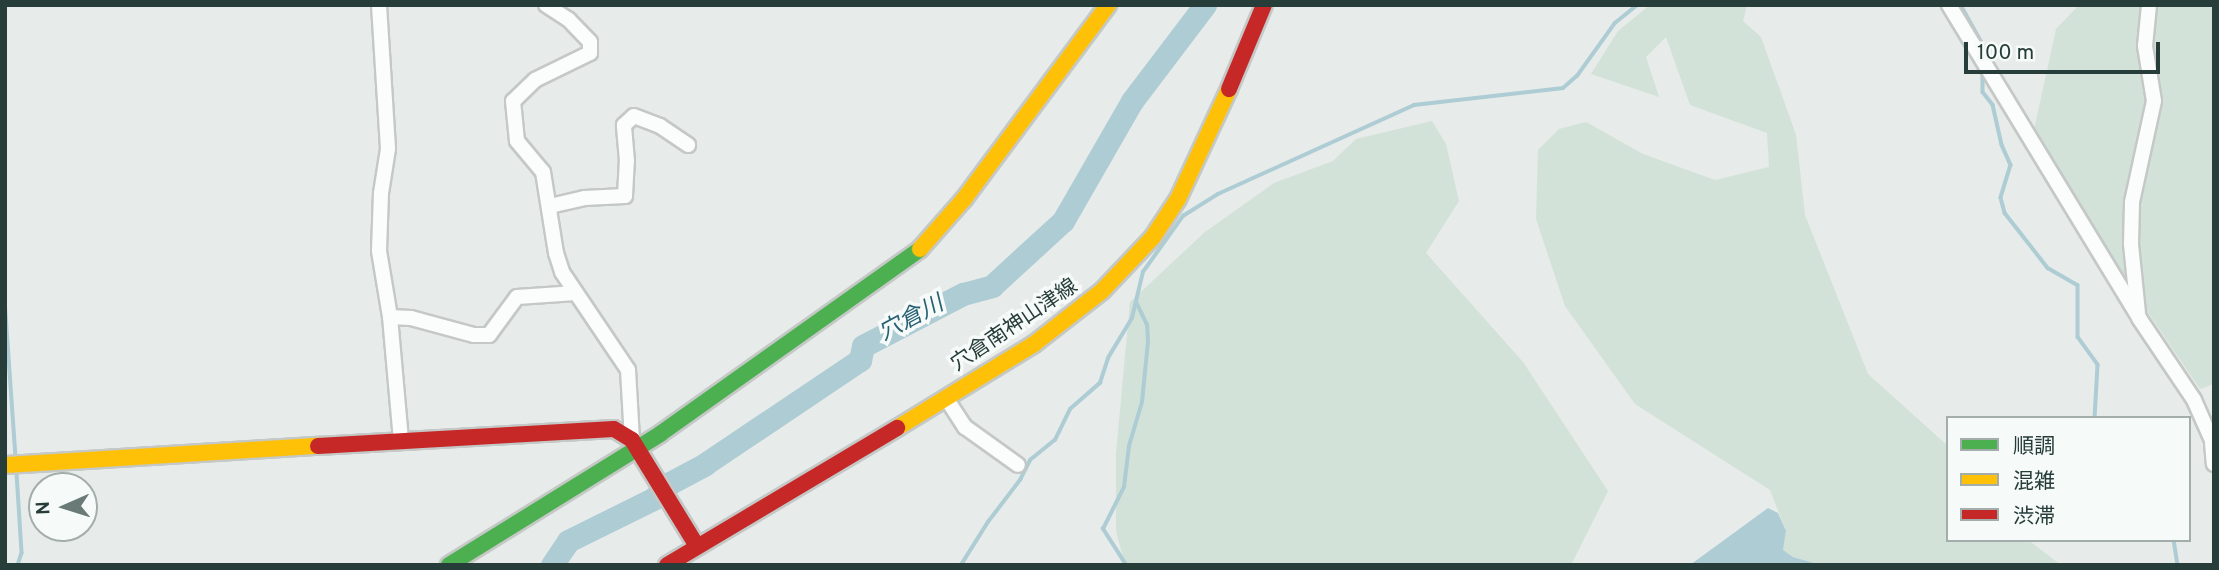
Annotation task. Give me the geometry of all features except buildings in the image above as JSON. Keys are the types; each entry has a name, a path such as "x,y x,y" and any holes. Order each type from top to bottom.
{"street":[{"path":"379,5 388,149 381,193 379,251 390,317 401,440"},
{"path":"546,5 569,20 590,42 590,52 585,57 535,80 513,101 517,141 543,172 556,254 576,293 628,370 636,446"},
{"path":"449,565 636,446 660,434 830,317 926,244 1108,5"},
{"name":"穴倉南神山津線","path":"667,565 693,541 946,398 1034,344 1102,291 1153,237 1192,175 1264,5"},
{"path":"1950,5 2139,318 2194,401 2213,444 2214,464"},
{"path":"2139,318 2132,244 2132,202 2154,101 2145,46 2149,5"},
{"path":"550,206 584,198 625,196 627,161 624,125 634,116 660,126 688,145"},
{"path":"390,317 411,317 474,335 489,335 517,298 576,293"},
{"path":"946,398 965,428 1018,465"},
{"path":"5,465 606,428 624,433 636,446 693,541"}],"shaded area":[{"path":"1650,5 1747,5 1743,21 1761,37 1796,135 1805,215 1868,374 1946,444 1946,542 2031,542 2061,565 1821,565 1793,557 1783,550 1786,531 1770,490 1635,404 1565,306 1536,219 1538,150 1559,129 1586,122 1643,154 1715,180 1769,167 1767,133 1690,105 1666,37 1646,57 1659,97 1591,74 1618,31"},
{"path":"2079,5 2214,5 2214,384 2200,389 2136,295 2034,130 2056,29"},
{"path":"1432,121 1446,144 1459,201 1426,253 1523,362 1608,491 1571,565 1125,565 1116,531 1116,453 1130,302 1205,232 1274,183 1333,161 1356,139"}],"water":[{"path":"1768,508 1778,513 1786,531 1783,550 1793,557 1821,565 1690,565"}],"waterway":[{"name":"穴倉川","path":"552,565 568,541 653,499 670,483 705,464 860,360 863,346 963,294 992,286 1063,221 1132,101 1205,5"},
{"path":"961,565 988,522 1020,480 1030,460 1055,440 1070,409 1100,383 1108,358 1132,318 1143,272 1183,216 1218,194 1414,105 1563,88 1577,76 1615,23 1637,5"},
{"path":"1961,5 1990,57 1989,61"},
{"path":"1983,75 1983,92 1993,105 2002,145 2011,165 2001,198 2005,213 2048,268 2078,285 2078,337 2098,365 2095,416"},
{"path":"5,300 16,458"},
{"path":"1126,565 1103,529 1124,487 1129,446 1142,402 1147,325 1136,302"},
{"path":"17,473 22,553 18,565"},
{"path":"2174,542 2178,565"}],"traffic: fast":[{"path":"449,565 660,434 920,249"}],"traffic: slow":[{"path":"920,249 964,199 1108,5"},
{"path":"897,428 1034,344 1102,291 1153,237 1178,199 1229,89"},
{"path":"5,465 318,446"}],"traffic: jam":[{"path":"1229,89 1264,5"},
{"path":"667,565 897,428"},
{"path":"318,446 614,429 632,440 697,546"}]}
